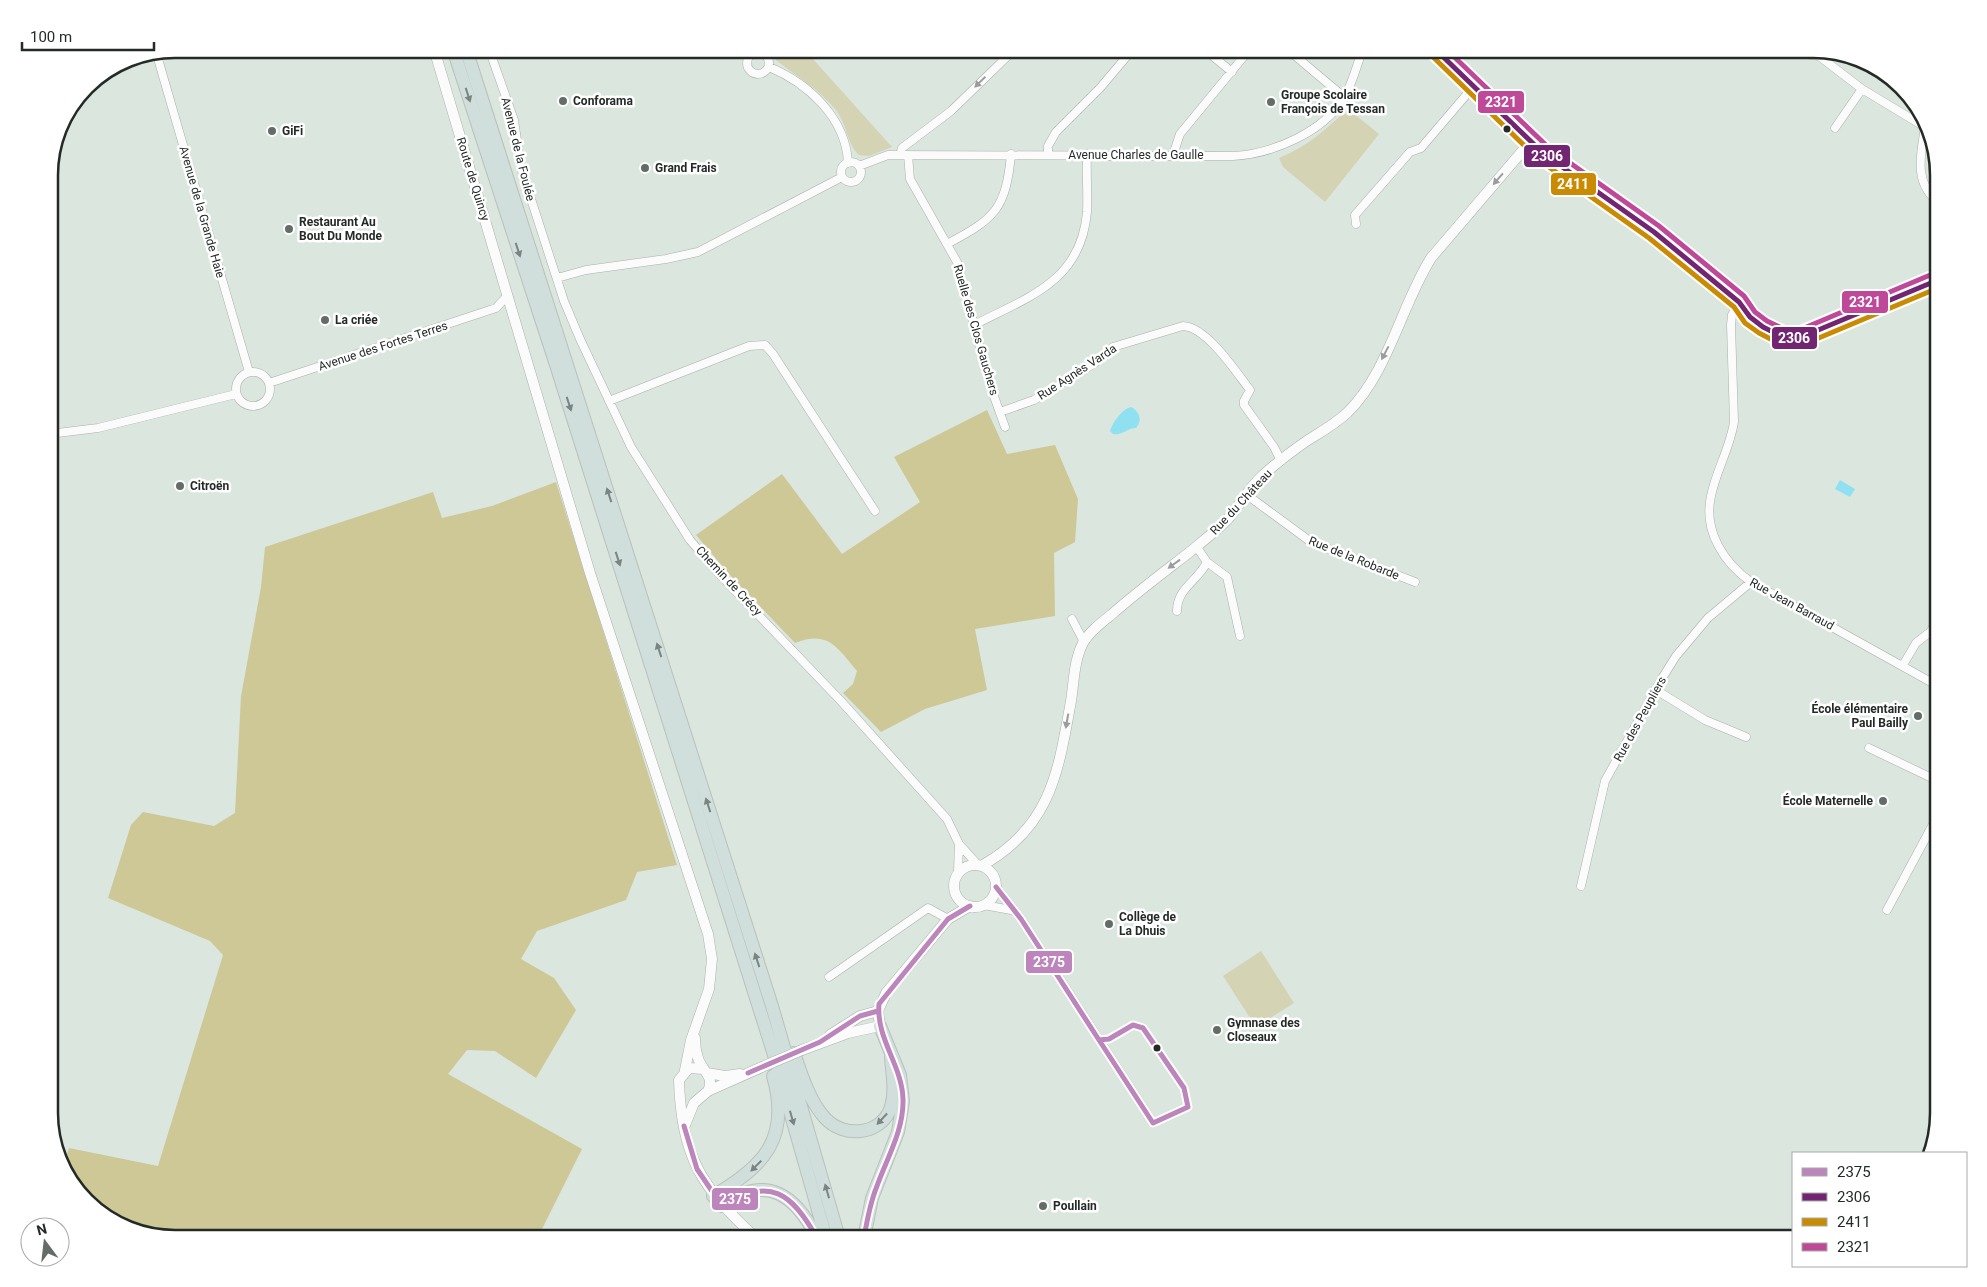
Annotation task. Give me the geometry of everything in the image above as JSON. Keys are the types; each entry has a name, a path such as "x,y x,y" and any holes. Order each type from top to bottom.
{"highway":[{"path":"456,58 560,378 774,1055 824,1230"},
{"path":"469,58 772,1006 837,1230"},
{"path":"772,1006 781,1012 797,1062 816,1107 826,1120 840,1129 854,1132 862,1131 870,1129 883,1121 891,1109 894,1094 891,1057"},
{"path":"866,1230 872,1198 898,1132 902,1114 900,1075 891,1057 880,1026"},
{"path":"713,1196 746,1176 759,1164 772,1146 776,1128 777,1109 774,1081 770,1068 774,1055"},
{"path":"722,1206 734,1197 746,1193 773,1190 786,1196 797,1206 812,1230"}],"street":[{"name":"Route de Quincy","path":"437,58 590,573 708,934 712,960 709,988 696,1027 685,1070"},
{"name":"Avenue de la Foulée","path":"492,58 514,120 521,168 556,278"},
{"path":"904,155 902,148 951,111 1006,58"},
{"path":"1048,155 1048,146 1056,132 1100,88 1125,58"},
{"path":"1215,58 1232,72"},
{"path":"1173,155 1180,134 1243,58"},
{"path":"1299,58 1344,97"},
{"name":"Avenue Charles de Gaulle","path":"859,166 888,155 1246,155 1272,150 1300,137 1326,117 1344,97 1359,58"},
{"path":"1444,58 1530,142 1577,178 1654,232 1739,302 1750,317 1763,327 1787,339 1799,338 1930,283"},
{"name":"Avenue de la Grande Haie","path":"158,59 249,372"},
{"path":"1822,59 1862,89 1916,122"},
{"path":"769,67 808,91 829,110 838,123 844,140 848,163"},
{"path":"1356,224 1355,215 1410,152 1421,148 1473,87"},
{"path":"1836,128 1862,89"},
{"path":"1924,137 1919,167 1925,188 1930,193"},
{"name":"Rue du Château","path":"979,865 1003,852 1021,837 1034,822 1048,797 1056,774 1077,661 1084,642 1097,627 1140,589 1226,522 1261,477 1345,415 1356,404 1397,332 1422,273 1431,258 1530,142"},
{"path":"947,244 980,227 994,213 1005,191 1011,154"},
{"path":"974,324 1045,289 1068,268 1080,245 1084,228 1087,154"},
{"name":"Ruelle des Clos Gauchers","path":"904,155 910,179 957,262 990,385 1005,427"},
{"path":"854,162 859,166 861,172 856,181 846,181 842,177 842,167 848,163 854,162"},
{"path":"556,278 586,270 666,259 698,252 842,177"},
{"name":"Chemin de Crécy","path":"556,278 580,339 609,401 650,479 690,540 721,576 840,700 947,819 959,844 979,865"},
{"name":"Avenue des Fortes Terres","path":"496,308 508,295"},
{"name":"Rue Jean Barraud","path":"1739,302 1732,315 1731,325 1734,422 1732,438 1711,495 1709,517 1720,551 1730,564 1751,582 1930,681"},
{"name":"Avenue des Fortes Terres","path":"270,383 496,308 513,310"},
{"name":"Rue Agnès Varda","path":"1000,412 1034,400 1094,363 1113,346 1184,326 1190,326 1205,336 1250,390 1244,405 1274,447 1281,461"},
{"path":"609,401 750,346 765,345 773,354 875,511"},
{"path":"249,372 259,372 270,383 269,394 258,405 242,403 236,394 239,378 249,372"},
{"path":"58,433 98,428 236,394"},
{"name":"Rue de la Robarde","path":"1247,496 1312,542 1415,582"},
{"path":"1196,546 1207,562 1227,577 1240,636"},
{"path":"1177,610 1177,601 1182,592 1202,572 1207,562"},
{"name":"Rue des Peupliers","path":"1581,886 1605,781 1676,656 1708,618 1751,582"},
{"path":"1072,620 1084,642"},
{"path":"1903,665 1916,643 1930,632"},
{"path":"1656,690 1705,720 1746,737"},
{"path":"1870,748 1930,777"},
{"path":"1887,910 1930,831"},
{"name":"Chemin de Crécy","path":"958,872 959,844"},
{"path":"948,919 955,893 954,882 958,872 967,866 979,865 992,873 996,886 1011,910 1021,920 1153,1123"},
{"path":"984,905 992,897 996,886"},
{"path":"955,893 960,902 970,906 984,905 1011,910"},
{"path":"681,1090 690,1097 704,1094 820,1042 848,1032 880,1026 878,1011 886,993 948,919 970,906"},
{"path":"829,978 928,908 948,919"},
{"path":"820,1042 860,1016 878,1011"},
{"path":"684,1126 694,1103 704,1094 711,1081 696,1048 696,1027"},
{"path":"748,1073 726,1076 694,1066 685,1070 679,1080 684,1126 691,1157 713,1196 748,1230"}],"green space":[{"path":"775,58 812,58 892,147 869,156 859,155 852,145 843,121 830,103"},
{"path":"1348,109 1379,134 1325,202 1283,167 1279,158 1307,143"},
{"path":"1261,951 1294,1003 1256,1027 1223,976"}],"shaded area":[{"path":"987,410 1007,454 1055,445 1078,499 1075,542 1054,553 1055,616 975,629 987,690 925,709 881,732 843,693 853,684 857,671 844,655 831,643 824,640 806,639 795,643 729,574 696,535 782,474 842,554 920,502 894,457"},
{"path":"556,482 677,865 637,872 626,900 537,931 521,959 554,978 576,1010 536,1078 495,1051 467,1050 448,1074 582,1149 542,1229 175,1230 152,1227 123,1217 97,1200 82,1184 66,1157 69,1148 158,1166 223,955 210,941 108,898 131,825 143,812 214,826 235,813 241,696 261,587 265,547 433,492 442,518 492,506"}],"water":[{"path":"1131,407 1136,411 1140,419 1136,428 1119,434 1113,434 1110,431 1116,420 1124,410"},
{"path":"1840,480 1855,489 1850,497 1835,489"}],"transit line":[{"name":"2411","path":"1434,58 1539,160 1649,238 1734,307 1745,323 1759,333 1784,346 1802,345 1930,291"},
{"name":"2306","path":"1444,58 1544,154 1654,232 1739,302 1750,317 1763,327 1787,339 1799,338 1930,283"},
{"name":"2321","path":"1455,58 1549,148 1659,226 1744,296 1755,312 1767,321 1788,331 1797,331 1930,275"},
{"name":"2375","path":"996,887 1021,919 1099,1040"},
{"name":"2375","path":"866,1230 872,1199 898,1133 903,1110 902,1087 881,1029 879,1004 948,919 970,906"},
{"name":"2375","path":"748,1073 820,1042 860,1016 878,1011"},
{"name":"2375","path":"1133,1025 1143,1028 1184,1088 1188,1107 1153,1123 1099,1040 1109,1039 1133,1025"},
{"name":"2375","path":"684,1126 697,1169 722,1206 739,1197 754,1192 767,1191 789,1200 812,1230"}],"place":[{"name":"Conforama","path":"563,101"},
{"name":"Groupe Scolaire François de Tessan","path":"1271,102"},
{"name":"GiFi","path":"272,131"},
{"name":"Grand Frais","path":"645,168"},
{"name":"Restaurant Au Bout Du Monde","path":"289,229"},
{"name":"La criée","path":"325,320"},
{"name":"Citroën","path":"180,486"},
{"name":"École élémentaire Paul Bailly","path":"1918,716"},
{"name":"École Maternelle","path":"1883,801"},
{"name":"Collège de La Dhuis","path":"1109,924"},
{"name":"Gymnase des Closeaux","path":"1217,1030"},
{"name":"Poullain","path":"1043,1206"}]}
